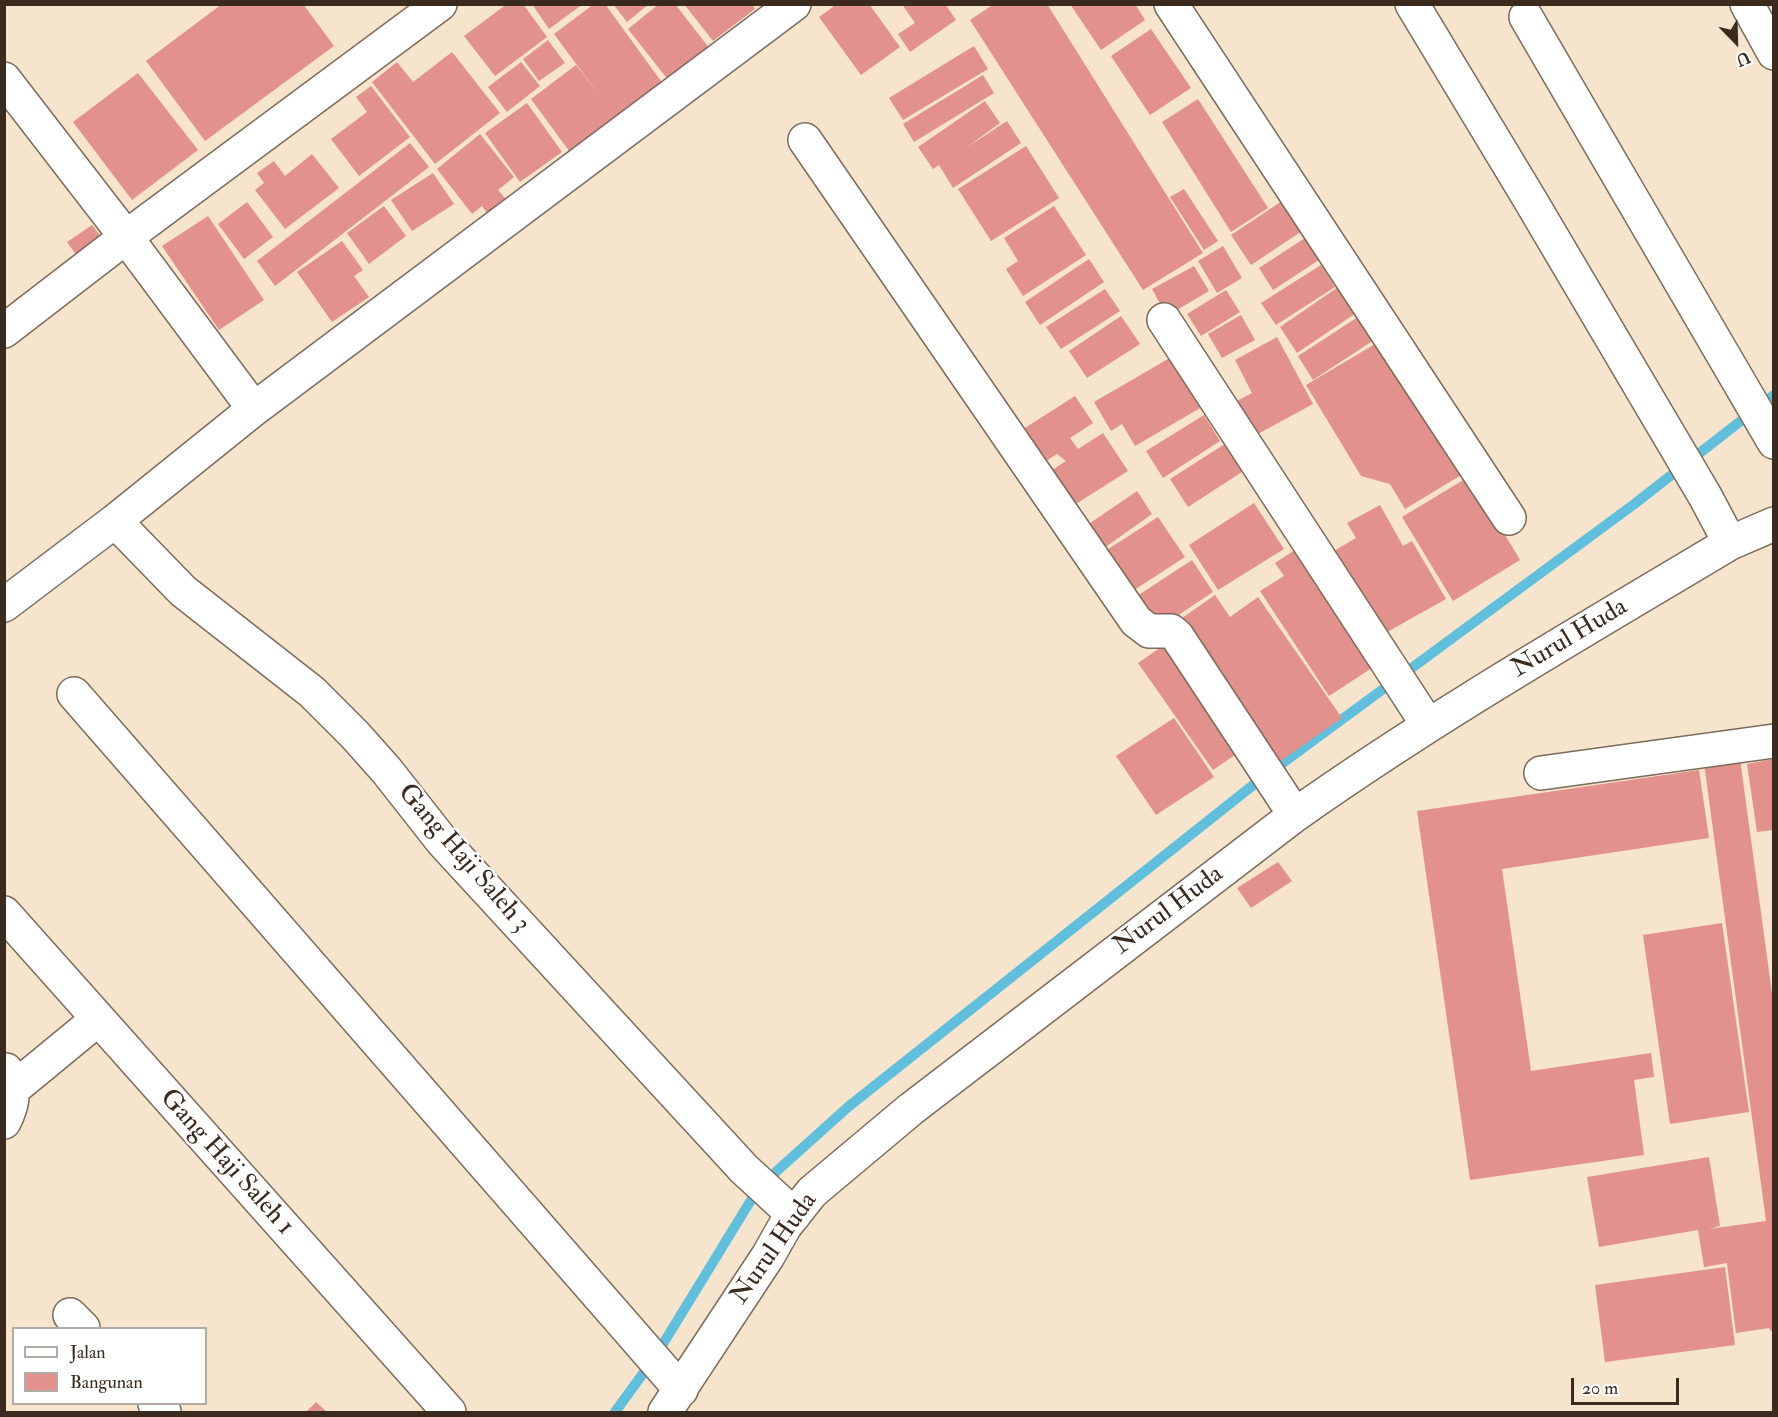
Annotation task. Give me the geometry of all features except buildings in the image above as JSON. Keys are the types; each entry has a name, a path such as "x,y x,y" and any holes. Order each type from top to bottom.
{"street":[{"path":"4,331 126,237 440,4"},
{"path":"4,605 115,521 254,409 794,4"},
{"path":"1171,4 1509,518"},
{"path":"1412,4 1705,496 1730,543"},
{"path":"1747,4 1773,53"},
{"path":"1526,17 1773,442"},
{"path":"4,79 126,237 254,409"},
{"path":"805,140 1136,621 1149,631 1171,632 1177,636 1288,806"},
{"path":"1164,320 1423,719"},
{"name":"Gang Haji Saleh 3","path":"115,521 183,591 312,692 355,735 387,771 442,841 744,1169 785,1207"},
{"name":"Nurul Huda","path":"670,1391 785,1207 812,1192 911,1108 1288,806 1423,719 1730,543 1773,524"},
{"path":"74,694 640,1344 670,1391"},
{"path":"1541,773 1773,741"},
{"name":"Gang Haji Saleh 1","path":"4,913 448,1413"},
{"path":"4,1122 10,1111 9,1078 98,1018"}],"waterway":[{"path":"615,1412 655,1357 759,1187 848,1107 1257,782 1633,505 1774,395"}]}
